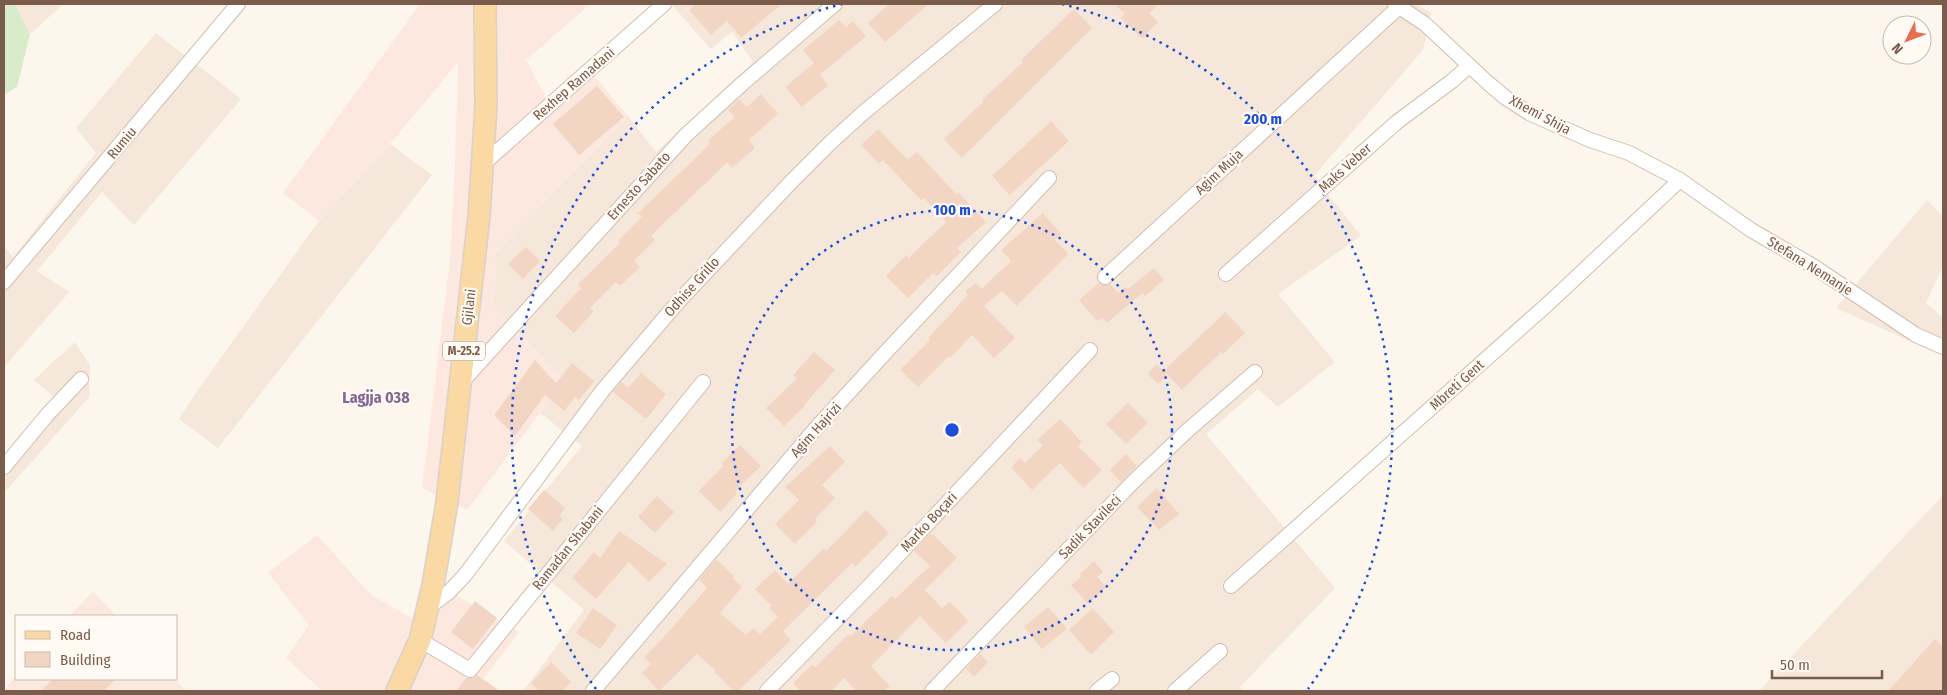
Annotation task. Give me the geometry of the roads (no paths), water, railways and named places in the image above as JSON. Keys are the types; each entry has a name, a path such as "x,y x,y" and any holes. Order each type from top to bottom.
{"main road":[{"name":"Gjilani","path":"397,691 420,640 428,608 444,520 473,275 483,164 486,106 486,4"}],"street":[{"name":"Rumiu","path":"4,282 238,4"},
{"name":"Rexhep Ramadani","path":"483,164 664,4"},
{"name":"Ernesto Sabato","path":"460,384 686,135 835,4"},
{"name":"Odhise Grillo","path":"428,608 449,592 465,575 603,390 640,344 752,222 810,162 863,113 995,4"},
{"name":"Xhemi Shija","path":"1397,5 1425,24 1506,98 1529,113 1590,140 1629,153 1680,180"},
{"name":"Agim Muja","path":"1105,277 1397,5"},
{"name":"Maks Veber","path":"1226,274 1397,122 1469,66"},
{"name":"Agim Hajrizi","path":"592,691 824,420 884,353 1049,178"},
{"name":"Stefana Nemanje","path":"1680,180 1750,230 1813,266 1916,335 1943,347"},
{"name":"Mbreti Gent","path":"1231,586 1551,301 1680,180"},
{"name":"Marko Boçari","path":"767,691 876,579 1090,350"},
{"name":"Sadik Stavileci","path":"932,691 1132,483 1188,430 1256,372"},
{"path":"4,466 80,379"},
{"name":"Ramadan Shabani","path":"420,640 470,670 703,382"},
{"path":"1175,691 1220,652"},
{"path":"1097,691 1112,679"}],"district":[{"name":"Lagjja 038","path":"376,397"}]}
